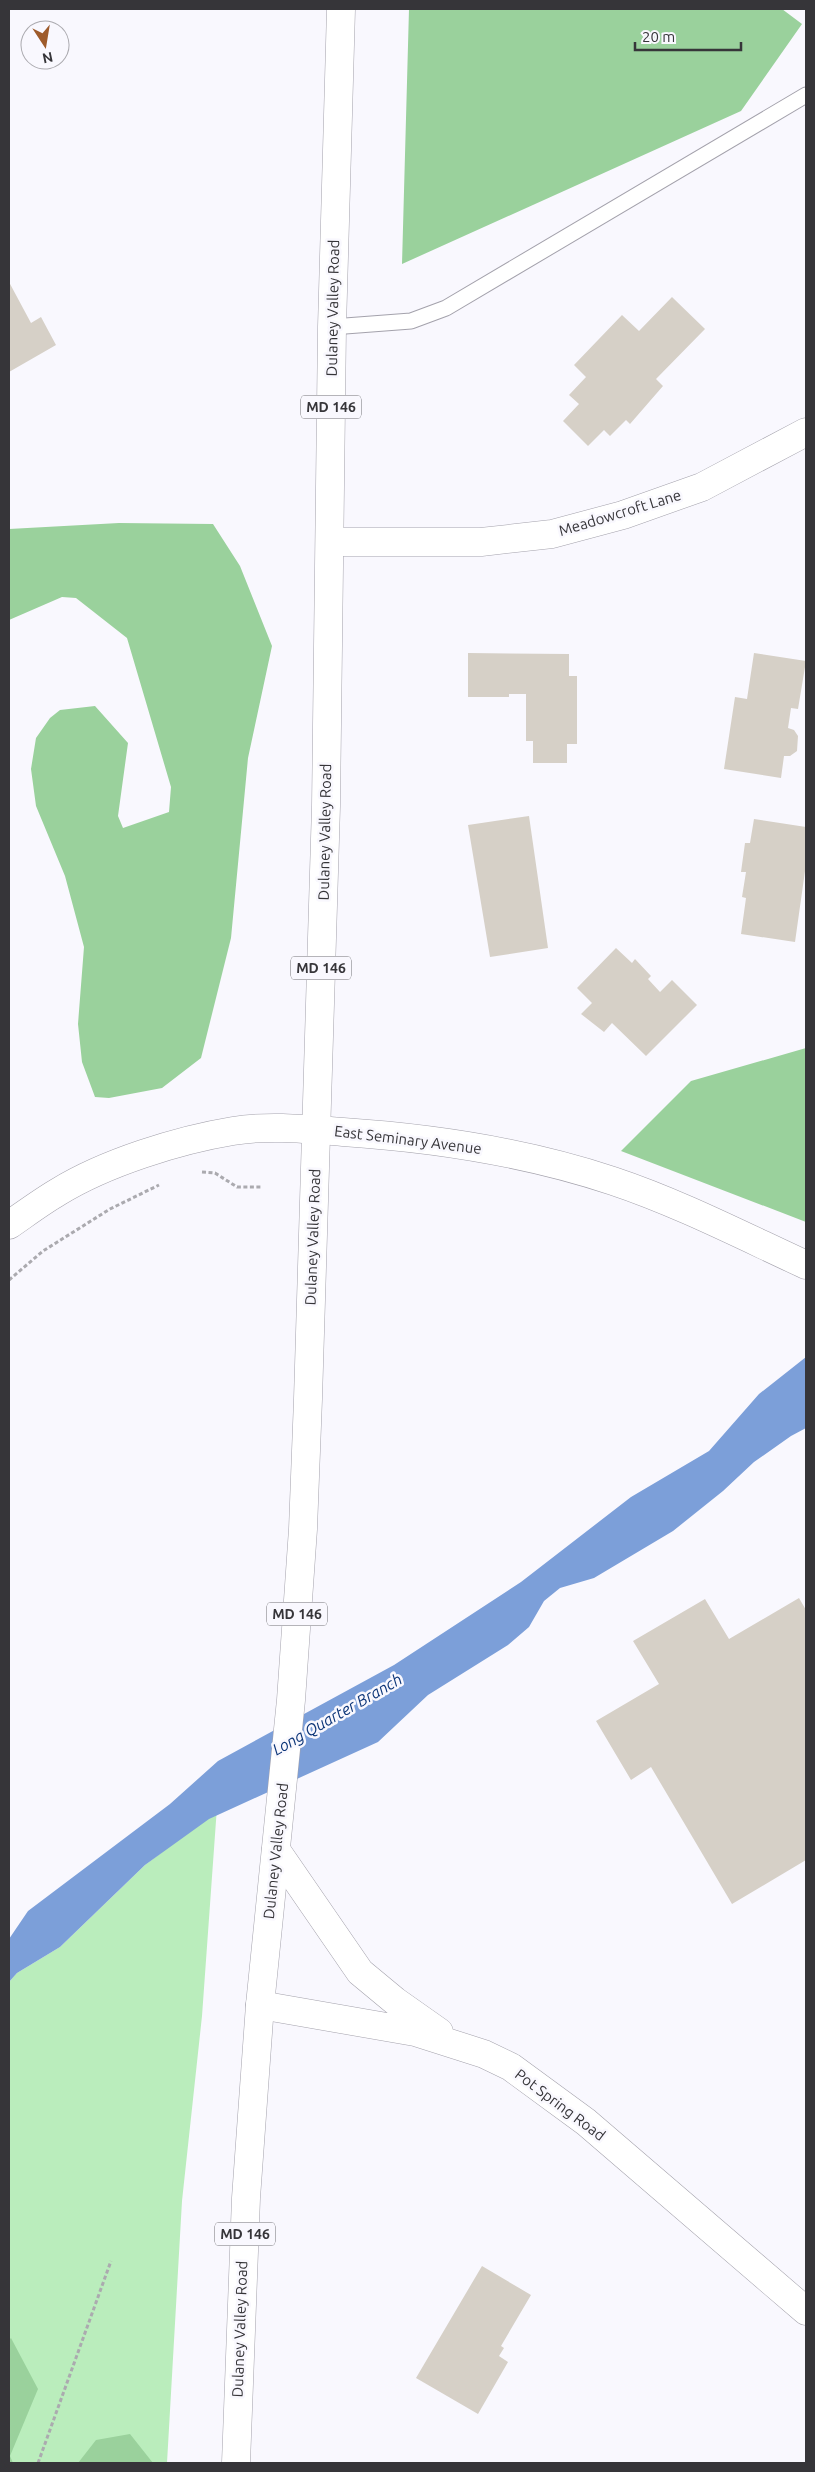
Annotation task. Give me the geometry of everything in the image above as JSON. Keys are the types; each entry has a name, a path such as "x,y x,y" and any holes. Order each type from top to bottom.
{"main road":[{"name":"Dulaney Valley Road","path":"236,2463 246,2207 260,2006 291,1700 303,1528 326,806 332,327 341,9"},
{"name":"Meadowcroft Lane","path":"330,542 481,542 552,534 623,515 702,487 806,432"},
{"name":"East Seminary Avenue","path":"9,1225 58,1191 128,1161 169,1146 235,1130 273,1128 316,1130 426,1140 536,1159 576,1169 650,1194 806,1265"},
{"path":"276,1850 360,1972 395,2002 457,2044"},
{"name":"Pot Spring Road","path":"260,2006 415,2032 457,2044 511,2067 558,2100 806,2311"}],"lane":[{"path":"332,327 411,321 446,308 806,95"}],"path":[{"path":"197,1172 216,1173 237,1187 261,1187"},
{"path":"9,1280 52,1246 110,1209 151,1191 164,1181"},
{"path":"38,2463 112,2261"}],"green space":[{"path":"409,9 782,9 802,24 741,111 402,264"},
{"path":"119,523 213,524 240,566 272,646 248,758 231,938 201,1058 162,1088 109,1098 95,1097 82,1062 78,1024 84,947 65,876 36,806 31,769 36,738 50,718 60,710 95,706 128,743 118,816 123,828 169,812 171,787 127,638 76,598 62,597 9,620 9,529"},
{"path":"806,1048 806,1222 621,1151 691,1081"},
{"path":"218,1793 202,2016 182,2201 167,2463 9,2463 9,1982 17,1973 60,1947 145,1865 161,1853"},
{"path":"11,2338 38,2389 10,2456 13,2463 9,2463 9,2340"},
{"path":"130,2434 153,2463 78,2463 96,2440"}],"water":[{"name":"Long Quarter Branch","path":"806,1357 806,1428 791,1436 754,1462 723,1491 673,1531 594,1578 560,1588 544,1601 529,1627 508,1645 428,1695 378,1742 209,1819 145,1865 60,1947 17,1973 9,1982 9,1939 28,1911 170,1804 218,1761 394,1665 521,1582 631,1497 709,1451 759,1394"}],"building":[{"path":"9,282 31,323 41,317 56,345 9,372"},
{"path":"672,297 705,329 656,379 663,386 630,424 626,420 610,436 604,430 588,446 563,421 579,404 569,395 586,377 574,365 622,315 639,331"},
{"path":"468,653 569,654 569,676 577,676 577,744 567,744 567,763 533,763 533,741 526,741 526,694 509,694 509,697 468,697"},
{"path":"754,653 806,661 798,709 791,708 788,728 794,730 798,736 797,751 790,756 784,756 781,778 724,769 735,697 747,699"},
{"path":"529,816 548,948 490,957 468,825"},
{"path":"754,819 806,827 806,864 795,942 741,934 746,898 742,897 746,872 741,872 745,843 750,843"},
{"path":"616,948 632,963 635,959 651,976 648,979 660,992 672,980 697,1005 646,1056 612,1023 604,1032 581,1014 592,1003 577,988"},
{"path":"799,1598 806,1610 806,1860 732,1904 651,1767 631,1780 596,1721 659,1684 633,1641 705,1599 729,1639"},
{"path":"482,2266 531,2295 501,2346 504,2348 499,2356 508,2362 478,2414 416,2378"}]}
